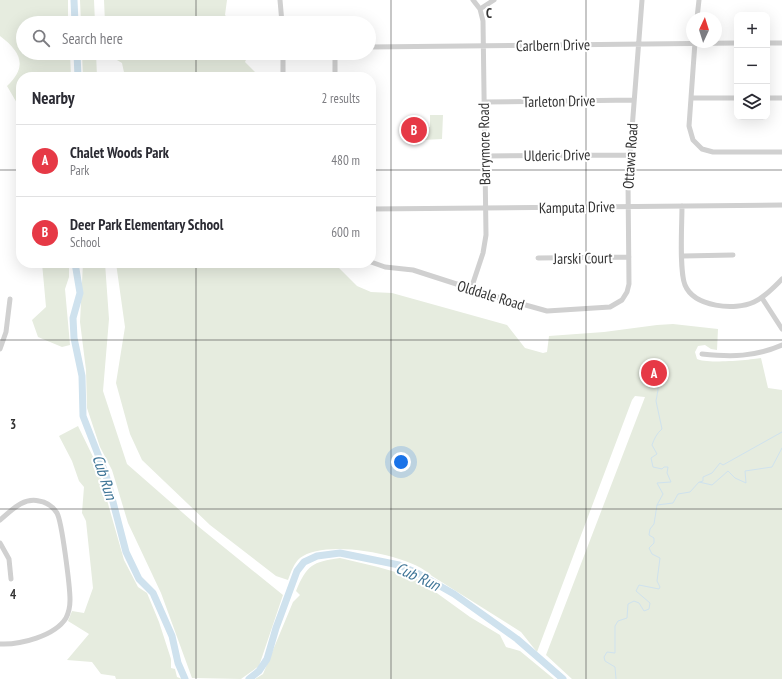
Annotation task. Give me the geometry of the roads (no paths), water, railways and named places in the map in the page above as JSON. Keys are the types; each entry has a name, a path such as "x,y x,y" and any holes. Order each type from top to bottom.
{"street":[{"path":"280,0 281,16"},
{"name":"Barrymore Road","path":"471,289 484,246 485,208 483,21 480,10 473,0"},
{"path":"480,10 494,0"},
{"name":"Ottawa Road","path":"614,306 622,300 627,292 629,284 628,206 630,154 642,0"},
{"path":"698,12 699,0"},
{"path":"770,43 782,42"},
{"name":"Carlbern Drive","path":"376,47 686,43"},
{"name":"Carlbern Drive","path":"722,43 734,43"},
{"path":"695,48 689,131 693,140 702,149 713,152 782,152"},
{"path":"283,60 283,72"},
{"path":"335,60 335,72"},
{"path":"691,98 734,98"},
{"path":"770,98 782,98"},
{"name":"Tarleton Drive","path":"484,102 634,100"},
{"name":"Ulderic Drive","path":"485,156 630,154"},
{"name":"Kamputa Drive","path":"376,210 782,205"},
{"path":"682,206 684,283 690,293 699,300 707,303 736,306 749,304 762,298 782,279"},
{"path":"683,256 733,255"},
{"name":"Jarski Court","path":"538,258 628,257"},
{"name":"Olddale Road","path":"376,264 385,267 413,270 547,311 604,308 614,306"},
{"path":"762,298 782,329"},
{"path":"0,349 6,332 10,299"},
{"path":"702,354 749,356 782,345"},
{"path":"0,520 26,501 41,501 54,509 60,522 70,599 67,614 55,630 44,635 10,644 0,644"},
{"path":"0,543 9,559 11,579"}],"waterway":[{"name":"Cub Run","path":"74,0 75,16"},
{"name":"Cub Run","path":"77,60 78,72"},
{"name":"Cub Run","path":"76,268 80,293 73,318 74,338 82,376 83,416 106,475 126,552 139,579 153,593 172,636 178,663 185,679"},
{"path":"657,374 658,390 656,401 662,429 656,436 652,445 657,454 651,458 653,467 662,469 664,467 668,467 667,473 671,482 657,483 663,494 657,505"},
{"path":"700,482 703,481 703,477 712,473 720,463 723,465 782,432"},
{"path":"616,679 615,667 605,661 604,657 607,652 615,653 615,626 618,621 627,618 628,604 634,601 639,603 644,611 649,609 650,603 636,591 639,585 659,589 660,587 657,581 660,558 652,554 649,548 654,543 654,538 649,535 650,529 654,524 657,505 673,503 678,494 690,492 699,482 712,485 728,471 735,478 746,483 745,471 772,467 782,448"},
{"name":"Cub Run","path":"249,679 259,671 267,659 276,628 297,571 304,562 317,556 340,553 399,565 419,574 454,594 517,639 563,679"}],"place":[{"name":"Deer Park Elementary School","path":"414,130"},
{"name":"Chalet Woods Park","path":"654,373"}]}
